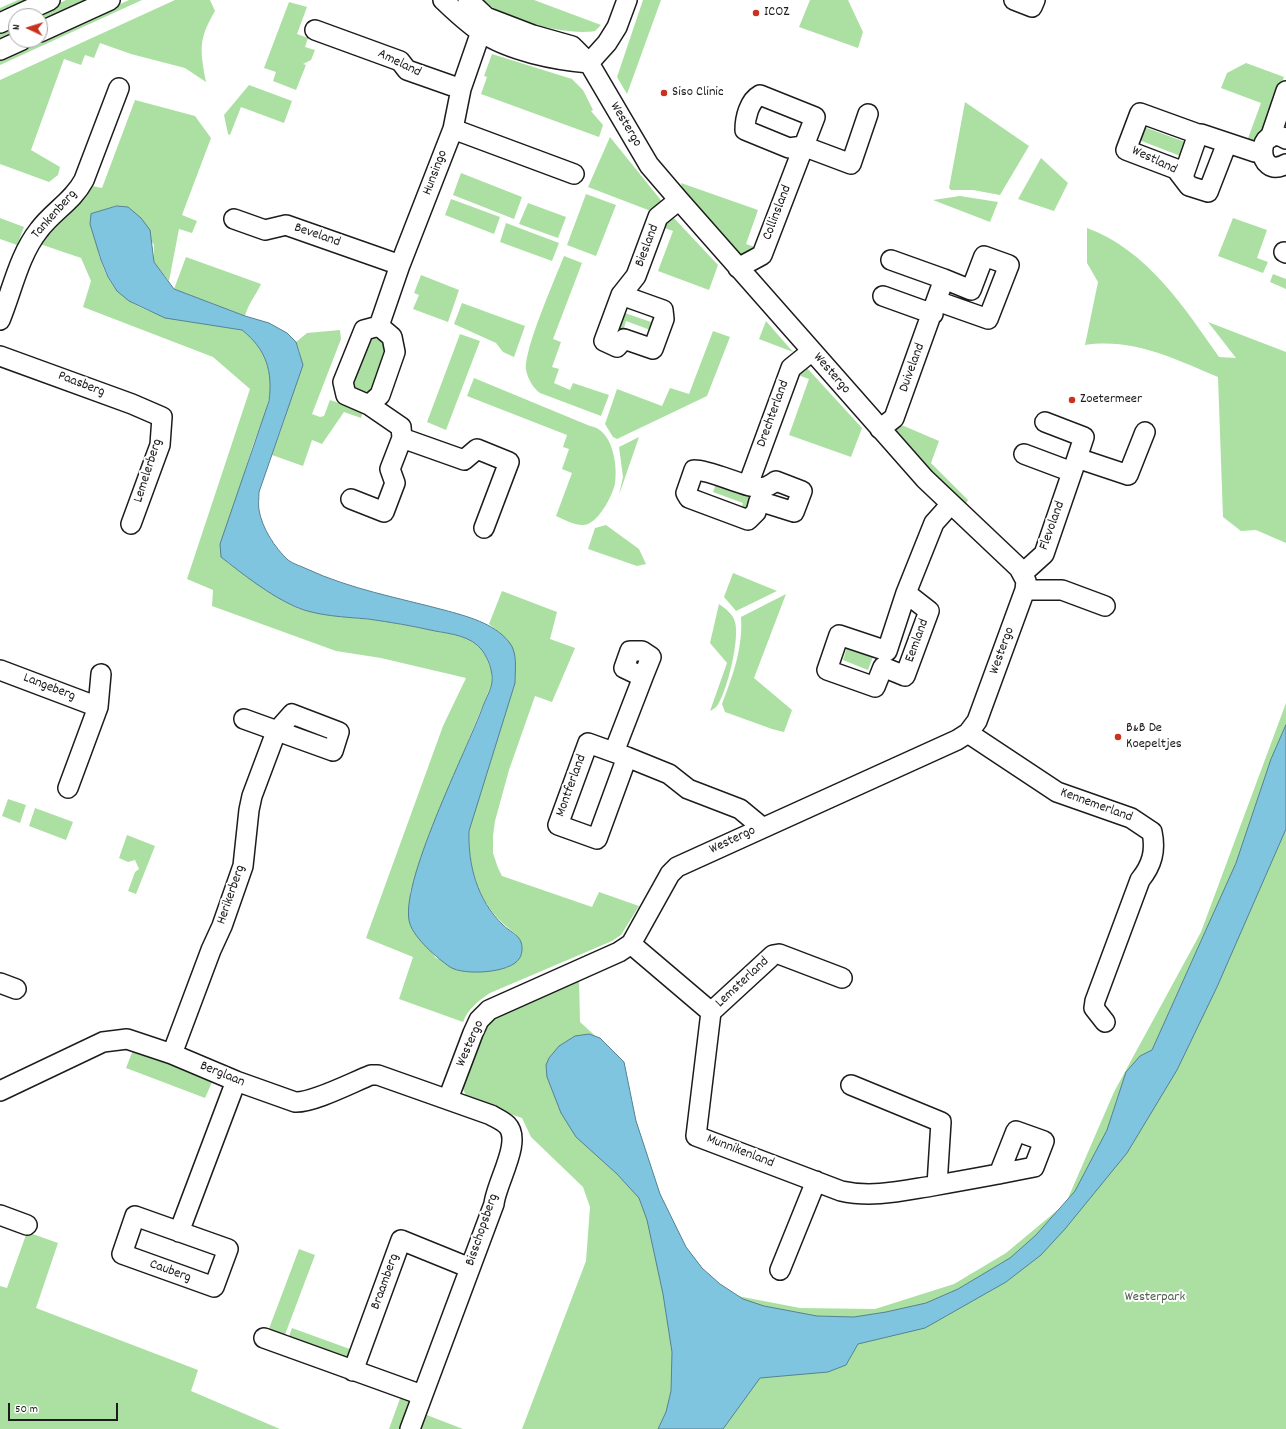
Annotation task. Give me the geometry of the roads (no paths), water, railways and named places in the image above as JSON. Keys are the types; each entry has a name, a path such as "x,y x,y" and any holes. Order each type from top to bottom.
{"street":[{"path":"0,23 50,0"},
{"path":"48,28 110,0"},
{"name":"Westergo","path":"443,0 483,25 533,35 572,46 589,63 649,165 925,479 951,504 1024,581 977,721 968,733 957,740 677,867 670,874 631,944 619,952 489,1010 479,1020 448,1099"},
{"name":"Westergo","path":"468,0 483,25"},
{"path":"589,63 607,43 617,27 627,0"},
{"path":"1014,0 1032,7 1035,0"},
{"name":"Hunsingo","path":"379,326 400,265 453,129 461,90 483,25"},
{"name":"Ameland","path":"315,30 400,61 407,70 461,90"},
{"name":"Tankenberg","path":"0,320 30,242 39,229 78,192 119,88"},
{"path":"1286,91 1272,143 1262,157 1268,164 1277,167 1286,164"},
{"name":"Westland","path":"1228,143 1208,192 1189,186 1183,176 1176,169 1126,150 1140,113 1198,134 1201,134 1228,143 1255,152 1272,143"},
{"name":"Collinsland","path":"738,268 762,255 803,146 851,164 868,114"},
{"path":"453,129 574,174"},
{"name":"Westland","path":"1183,176 1198,134"},
{"name":"Biesland","path":"622,295 636,276 658,217 679,200"},
{"name":"Beveland","path":"234,219 266,230 286,225 400,265"},
{"path":"883,296 988,319 1009,265 984,256 971,290 891,260"},
{"name":"Duiveland","path":"880,429 894,418 944,279"},
{"path":"352,499 384,512 395,483 390,468 402,438 401,427 369,405 346,395 343,382 364,330 379,326 392,337 395,352 380,395 369,405"},
{"name":"Drechterland","path":"757,491 791,368 812,351"},
{"name":"Paasberg","path":"0,356 132,404 162,417"},
{"name":"Lemelerberg","path":"131,524 160,445 162,417"},
{"name":"Flevoland","path":"1024,581 1044,554 1084,437 1045,422"},
{"path":"1024,454 1128,475 1145,432"},
{"path":"402,438 464,460 477,449 509,462 484,528"},
{"name":"Eemland","path":"906,593 929,611 905,676 885,659 906,593 934,523 951,504"},
{"path":"1024,581 1062,590 1105,606"},
{"name":"Langeberg","path":"0,670 98,707"},
{"path":"68,788 98,707 101,674"},
{"name":"Montferland","path":"643,677 621,755 597,839 558,825 588,743 621,755 669,774 688,789 740,809 762,828"},
{"name":"Herikerberg","path":"172,1054 211,950 222,926 243,866 252,796 276,732 244,719"},
{"name":"Kennemerland","path":"968,733 1057,792 1131,818 1152,832 1154,844 1153,857 1148,870 1140,880 1095,1002 1094,1008 1105,1022"},
{"path":"631,944 711,1012"},
{"name":"Lemsterland","path":"711,1012 773,955 779,954 842,978"},
{"name":"Munnikenland","path":"711,1012 696,1136 841,1190 865,1195 876,1195 999,1174"},
{"name":"Berglaan","path":"0,1091 103,1042 127,1039 172,1054 236,1081 295,1102 302,1102 371,1075 378,1075 448,1099"},
{"path":"179,1232 236,1081"},
{"path":"850,1085 941,1122 937,1185"},
{"name":"Bisschopsberg","path":"410,1429 494,1204 495,1194 513,1145 512,1135 507,1125 491,1115 448,1099"},
{"path":"780,1270 816,1181"},
{"path":"0,1215 27,1225"},
{"name":"Cauberg","path":"135,1216 179,1232 228,1249 214,1288 122,1254 135,1216"},
{"name":"Braamberg","path":"354,1371 401,1240 470,1268"},
{"path":"264,1338 422,1395"}],"water":[{"path":"117,206 128,207 141,218 150,230 154,262 174,289 245,316 269,323 287,333 296,342 303,365 259,492 259,508 263,524 274,544 283,555 295,564 340,582 452,612 479,621 503,635 512,646 515,656 515,683 469,831 469,844 472,869 487,905 503,925 518,937 521,942 521,956 514,964 486,972 465,972 457,970 450,967 427,948 417,936 410,924 409,906 414,880 423,850 491,688 492,673 486,657 478,645 467,639 454,635 385,621 322,614 296,607 266,591 221,557 220,544 269,401 269,370 257,345 242,330 165,318 129,301 117,291 108,277 101,260 90,224 91,214"},
{"path":"1286,725 1286,829 1217,987 1177,1070 1127,1153 1065,1229 1041,1255 1006,1282 925,1328 858,1344 846,1365 828,1372 760,1378 723,1429 658,1429 666,1412 671,1391 672,1352 663,1294 647,1220 639,1198 617,1174 576,1137 561,1113 547,1077 546,1065 549,1058 559,1046 575,1036 589,1034 600,1038 624,1062 636,1121 660,1194 686,1247 702,1268 720,1284 743,1299 764,1306 817,1316 854,1317 926,1303 958,1289 1010,1258 1036,1235 1075,1191 1107,1130 1126,1072 1140,1056 1152,1050 1236,863 1271,759"}],"place":[{"name":"ICOZ","path":"756,13"},
{"name":"Siso Clinic","path":"664,93"},
{"name":"Zoetermeer","path":"1072,400"},
{"name":"B&B De Koepeltjes","path":"1118,737"}],"park label":[{"name":"Westerpark","path":"1155,1298"}]}
